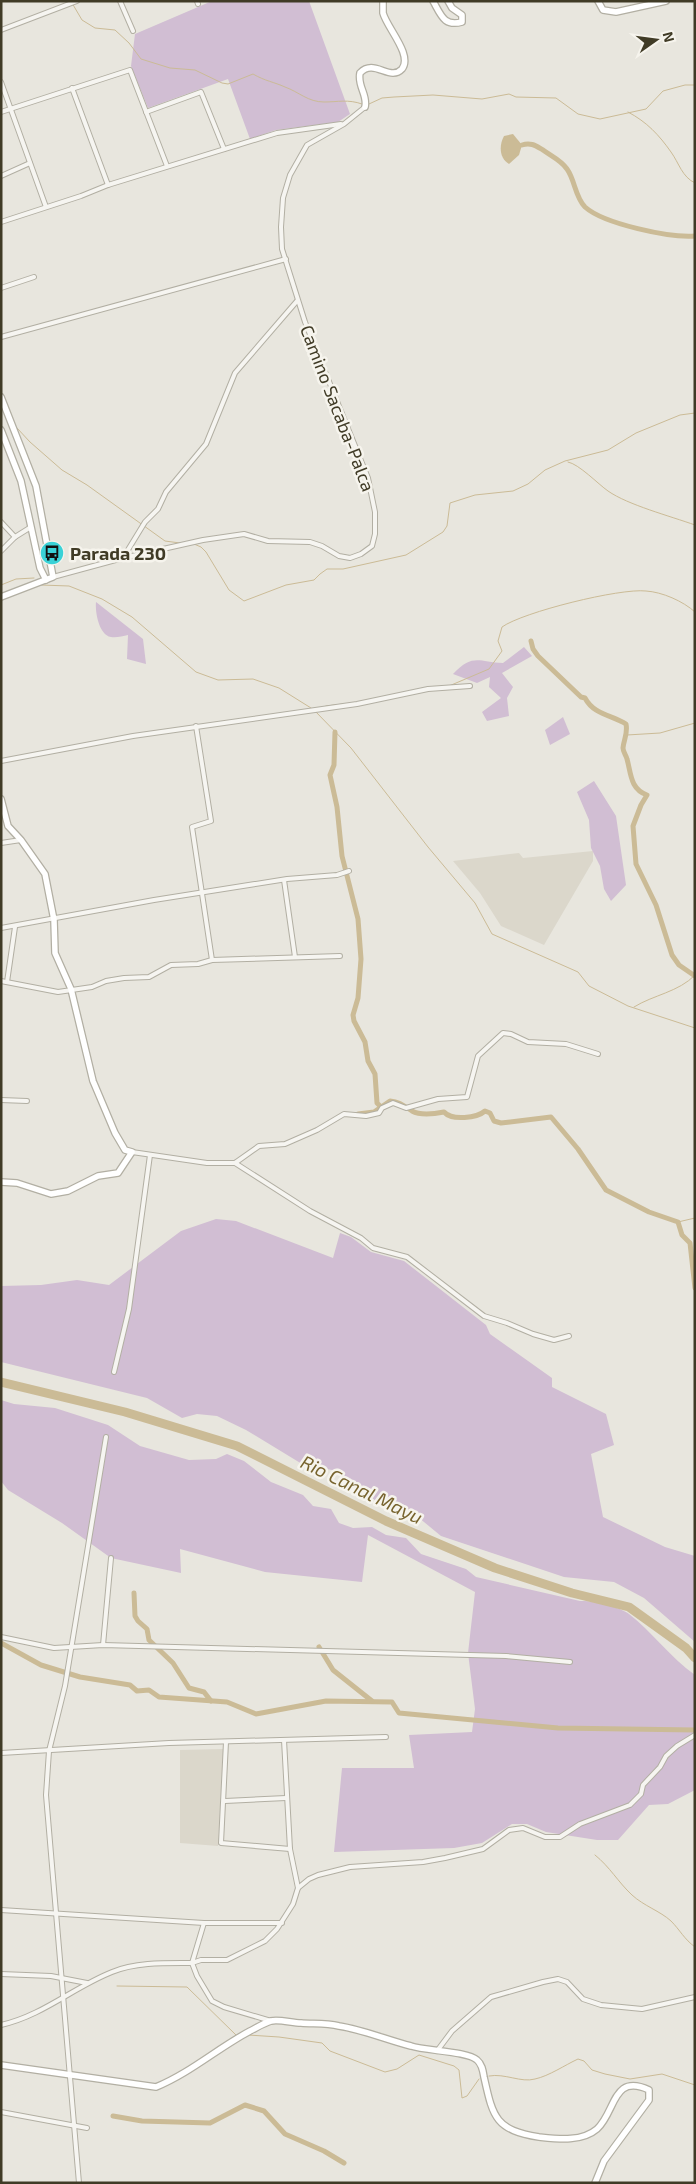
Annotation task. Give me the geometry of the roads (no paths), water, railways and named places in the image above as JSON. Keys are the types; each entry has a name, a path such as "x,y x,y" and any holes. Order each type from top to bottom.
{"street":[{"path":"1,30 77,1"},
{"path":"120,1 133,31"},
{"name":"Camino Sacaba-Palca","path":"1,597 53,577 124,558 203,540 244,534 268,540 310,542 322,546 339,556 350,558 361,554 372,546 375,534 375,512 368,478 298,301 282,249 283,198 290,175 307,145 344,124 365,105 359,82 360,73 372,67 388,72 397,72 401,70 406,61 404,53 386,18 383,1"},
{"path":"433,1 441,16 448,23 462,22 462,15 452,8 448,1"},
{"path":"598,1 603,10 616,12 666,1"},
{"path":"1,112 130,70 167,166"},
{"path":"1,82 46,207"},
{"path":"72,88 108,185"},
{"path":"146,112 201,92 224,150"},
{"path":"1,222 81,196 108,185 277,133 344,124"},
{"path":"1,176 30,163"},
{"path":"1,337 286,259"},
{"path":"1,288 34,277"},
{"path":"124,558 145,522 158,509 166,492 206,444 235,373 298,301"},
{"path":"1,397 36,486 53,577"},
{"path":"1,430 21,481 40,568 46,580"},
{"path":"1,522 15,537"},
{"path":"1,551 15,537 31,527"},
{"path":"1,761 133,736 357,704 428,689 470,686"},
{"path":"196,726 211,821 192,826 212,960"},
{"path":"1,799 8,826 22,840 45,874 54,920 55,954 71,989 93,1081 115,1133 125,1150 207,1163 235,1163 310,1211 361,1238 373,1248 407,1257 484,1316 554,1340 569,1336"},
{"path":"1,843 22,840"},
{"path":"1,928 54,920 61,916 202,893 337,874 349,870"},
{"path":"284,880 295,957"},
{"path":"7,982 15,927"},
{"path":"1,981 58,992 92,987 106,981 149,976 171,966 187,963 198,964 212,960 340,956"},
{"path":"235,1163 259,1146 285,1144 317,1130 344,1114 366,1116 378,1113 382,1108 393,1103 406,1108 438,1099 467,1096 478,1056 504,1033 511,1034 528,1042 566,1044 598,1054"},
{"path":"1,1100 27,1101"},
{"path":"1,1182 17,1183 51,1194 68,1191 98,1176 118,1173 132,1152"},
{"path":"114,1372 129,1309 150,1155"},
{"path":"79,2183 46,1796 49,1751 65,1686 106,1437"},
{"path":"103,1645 111,1558"},
{"path":"1,1637 54,1648 103,1645 506,1656 570,1662"},
{"path":"298,1888 308,1879 350,1868 423,1862 483,1849 509,1830 522,1828 545,1837 560,1837 580,1824 630,1805 641,1794 643,1785 660,1767 666,1756 677,1746 695,1736"},
{"path":"1,1753 226,1742 386,1737"},
{"path":"1,2025 16,2022 113,1971 132,1966 192,1963 200,1960 227,1960 266,1941 282,1922 293,1904 298,1888 290,1848 284,1740"},
{"path":"226,1742 225,1801 221,1843 290,1848"},
{"path":"225,1801 286,1798"},
{"path":"1,1910 204,1923 282,1922"},
{"path":"204,1923 192,1963 197,1976 212,2001 271,2021 336,2025 364,2031 413,2047 471,2056 477,2059 481,2065 488,2096 499,2120 510,2130 564,2139 585,2136 597,2129 606,2119 613,2100 622,2089 629,2086 639,2086 649,2090 649,2100 604,2161 595,2183"},
{"path":"1,1974 62,1978 87,1983"},
{"path":"437,2051 452,2031 491,1997 542,1982 558,1979 567,1982 582,1999 601,2005 642,2009 695,1997"},
{"path":"1,2065 156,2087 172,2080 236,2039 271,2021"},
{"path":"1,2112 87,2128"}],"waterway":[{"path":"72,3 82,20 95,28 115,30 129,43 141,59 170,68 195,70 228,84 253,74 318,102 348,101 362,104"},
{"path":"369,104 382,98 394,97 433,95 482,99 509,94 516,97 556,98 578,114 600,119 646,109 663,91 685,85 695,85"},
{"path":"628,112 641,120 657,135 671,152 687,177 695,183"},
{"path":"522,145 531,144 536,146 562,163 570,173 582,203 594,213 638,229 670,235 695,236"},
{"path":"194,544 206,552 229,590 244,601 286,585 314,580 327,569 343,569 406,555 443,532 447,526 450,503 475,495 513,491 528,484 545,470 565,461 608,450 636,433 680,415 695,413"},
{"path":"17,428 62,470 87,485 165,541 180,543"},
{"path":"568,462 577,466 616,496 638,506 695,525"},
{"path":"1,585 16,579 34,578"},
{"path":"41,585 69,586 102,599 132,617 196,672 218,680 253,679 279,688 311,708"},
{"path":"449,686 489,669 502,651 498,641 502,627 513,621 550,608 615,593 646,591 672,598 685,604 695,612"},
{"path":"531,641 533,649 538,656 581,697 585,698 593,708 626,724 623,749 634,785 647,795 633,826 636,864 656,905 672,955 679,965 695,976"},
{"path":"326,706 352,703"},
{"path":"315,711 351,748 428,847 475,903 492,934 578,972 589,986 628,1006 695,1028"},
{"path":"627,735 660,733 695,723"},
{"path":"335,732 334,765 330,775 337,807 342,856 358,919 361,959 358,998 353,1015 354,1021 365,1042 368,1061 375,1074 377,1103 381,1107"},
{"path":"634,1007 674,989 689,981 695,975"},
{"path":"358,1114 374,1112 390,1101 399,1103 416,1113 423,1114 444,1112 453,1117 464,1117 485,1111 490,1113 494,1121 501,1123 551,1117 578,1149 606,1190 649,1212 678,1222 682,1235 690,1243 695,1288"},
{"path":"678,1222 695,1218"},
{"name":"Rio Canal Mayu","path":"1,1382 125,1412 237,1446 386,1521 495,1568 572,1593 629,1607 686,1648 695,1658"},
{"path":"134,1593 135,1616 147,1629 149,1640 173,1663 189,1688 204,1692 211,1701"},
{"path":"1,1643 41,1665 80,1677 130,1685 137,1691 149,1690 159,1697 227,1702 256,1714 326,1701 392,1702 399,1713 558,1728 695,1730"},
{"path":"319,1647 333,1670 372,1701"},
{"path":"595,1855 632,1895 671,1921 695,1947"},
{"path":"117,1986 187,1987 236,2035"},
{"path":"248,2035 322,2043 330,2051 385,2072 397,2069 419,2055 454,2066 459,2070 462,2098 467,2096 479,2079"},
{"path":"489,2076 495,2075 530,2080 540,2078 578,2059 584,2061 592,2070 605,2074 630,2079 662,2074 695,2085"},
{"path":"113,2116 142,2121 210,2123 245,2105 264,2111 285,2134 324,2151 344,2163"}],"place":[{"name":"Parada 230","path":"52,553"}]}
